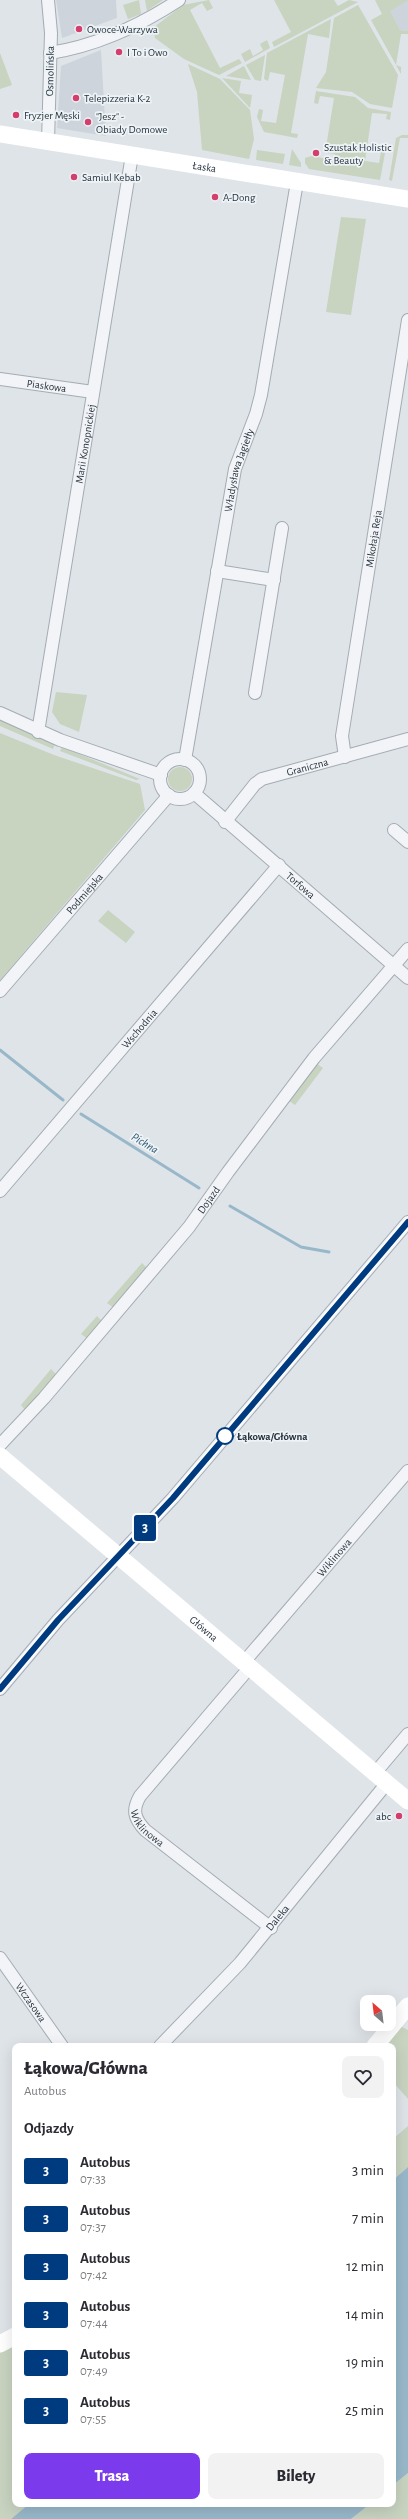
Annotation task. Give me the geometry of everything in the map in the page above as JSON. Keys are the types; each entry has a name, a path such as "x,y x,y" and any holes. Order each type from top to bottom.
{"street":[{"name":"Osmolińska","path":"48,0 50,53 48,142"},
{"path":"50,53 65,51 124,29 162,11 179,0"},
{"name":"Łaska","path":"0,134 408,200"},
{"name":"Marii Konopnickiej","path":"38,732 132,155"},
{"name":"Władysława Jagiełły","path":"185,760 235,469 260,395 297,182"},
{"name":"Mikołaja Reja","path":"345,757 342,736 408,320"},
{"name":"Piaskowa","path":"0,379 93,392"},
{"path":"255,693 282,528"},
{"path":"217,571 274,580"},
{"path":"0,713 38,732 161,775"},
{"name":"Graniczna","path":"225,822 255,784 262,779 408,739"},
{"path":"179,759 185,760 196,766 200,777 194,793 182,798 169,795 162,786 161,775 167,764 179,759"},
{"name":"Torfowa","path":"194,793 225,822 278,865 408,978"},
{"name":"Podmiejska","path":"0,991 169,795"},
{"path":"394,830 408,842"},
{"name":"Wschodnia","path":"0,1191 278,865"},
{"name":"Dojazd","path":"0,1445 44,1398 189,1227 228,1172 314,1058 408,949"},
{"path":"0,1689 58,1620 173,1498 408,1222"},
{"name":"Główna","path":"0,1456 408,1801"},
{"name":"Wiklinowa","path":"271,1928 145,1830 135,1815 135,1805 140,1796 247,1665 408,1471"},
{"name":"Daleka","path":"163,2043 240,1963 271,1928 381,1778 408,1734"},
{"name":"Wczasowa","path":"0,1958 60,2043"},
{"path":"378,2043 405,2015"},
{"path":"0,2344 12,2338"}],"shaded area":[{"path":"56,0 116,0 117,18 62,38"},
{"path":"384,0 408,0 408,31 400,30"},
{"path":"101,50 106,136 57,128 61,66"}],"green space":[{"path":"139,0 141,14 128,19 123,5"},
{"path":"145,0 163,0 147,11"},
{"path":"209,0 213,8 207,11 202,3 190,10 220,68 239,59 242,63 219,75 184,59 155,38 153,28 183,5"},
{"path":"274,0 334,0 338,6 349,0 358,2 274,47 272,42 291,32"},
{"path":"375,0 408,0 390,11 400,30 408,31 408,34 401,34 396,65 371,20 382,14"},
{"path":"358,5 398,75 392,108 370,104 352,92 316,88 326,72 334,18"},
{"path":"331,19 329,38 308,34 291,133 298,134 297,138 264,132 257,117 259,109 263,110 261,121 276,123 285,75 270,72 268,81 264,79 267,53"},
{"path":"267,40 270,48 245,62 241,54 250,49 253,56 263,50 260,44"},
{"path":"0,53 12,85 0,89"},
{"path":"265,55 261,81 255,80 246,65"},
{"path":"188,64 220,79 250,110 254,139 249,159 202,150 197,92"},
{"path":"396,65 401,67 401,74"},
{"path":"244,66 251,80 226,76"},
{"path":"222,78 241,81 239,93 252,95 250,108"},
{"path":"316,91 355,97 368,108 391,112 390,120 386,119 387,114 372,113 365,161 379,163 381,152 385,153 380,180 309,169 305,163 305,158 312,156 334,160 335,154 328,153 329,148 326,147 334,98 320,96 318,104 314,103"},
{"path":"402,135 408,135 408,138 400,138 392,181 389,180 396,138"},
{"path":"292,149 301,163 301,167 289,165"},
{"path":"257,150 285,154 283,164 256,160"},
{"path":"341,217 366,219 351,315 326,312"},
{"path":"56,692 87,695 79,732 60,724 52,712"},
{"path":"0,720 55,744 53,749 0,726"},
{"path":"0,733 54,755 140,784 145,810 0,980"},
{"path":"62,747 140,779 136,780 60,751"},
{"path":"180,767 188,771 192,779 188,787 180,791 172,787 168,779 172,771"},
{"path":"108,910 135,932 126,943 98,921"},
{"path":"316,1063 323,1068 295,1105 288,1100"},
{"path":"142,1263 148,1269 114,1308 107,1303"},
{"path":"97,1316 103,1322 88,1339 81,1334"},
{"path":"51,1369 57,1375 25,1410 21,1405"},
{"path":"400,2026 408,2030 408,2099 396,2085 396,2043 386,2043"},
{"path":"408,2126 408,2167 396,2177 396,2136"},
{"path":"12,2346 12,2507 25,2507 11,2519 0,2519 0,2353"},
{"path":"408,2473 408,2519 351,2519 366,2507 396,2507 396,2483"}],"water":[{"path":"408,2167 408,2473 396,2483 396,2177"},
{"path":"25,2507 366,2507 351,2519 11,2519"}],"waterway":[{"name":"Pichna","path":"0,1050 63,1100"},
{"name":"Pichna","path":"81,1114 199,1188"},
{"name":"Pichna","path":"230,1206 301,1247 329,1252"}],"bus line":[{"name":"3","path":"0,1689 58,1620 173,1498 408,1222"}],"place":[{"name":"Owoce-Warzywa","path":"79,29"},
{"name":"I To i Owo","path":"119,52"},
{"name":"Telepizzeria K-2","path":"76,98"},
{"name":"Fryzjer Męski","path":"16,115"},
{"name":"\"Jesz\" - Obiady Domowe","path":"88,122"},
{"name":"Szustak Holistic & Beauty","path":"316,153"},
{"name":"Samiul Kebab","path":"74,177"},
{"name":"A-Dong","path":"215,197"},
{"name":"Łąkowa/Główna","path":"225,1436"},
{"name":"abc","path":"399,1816"}]}
